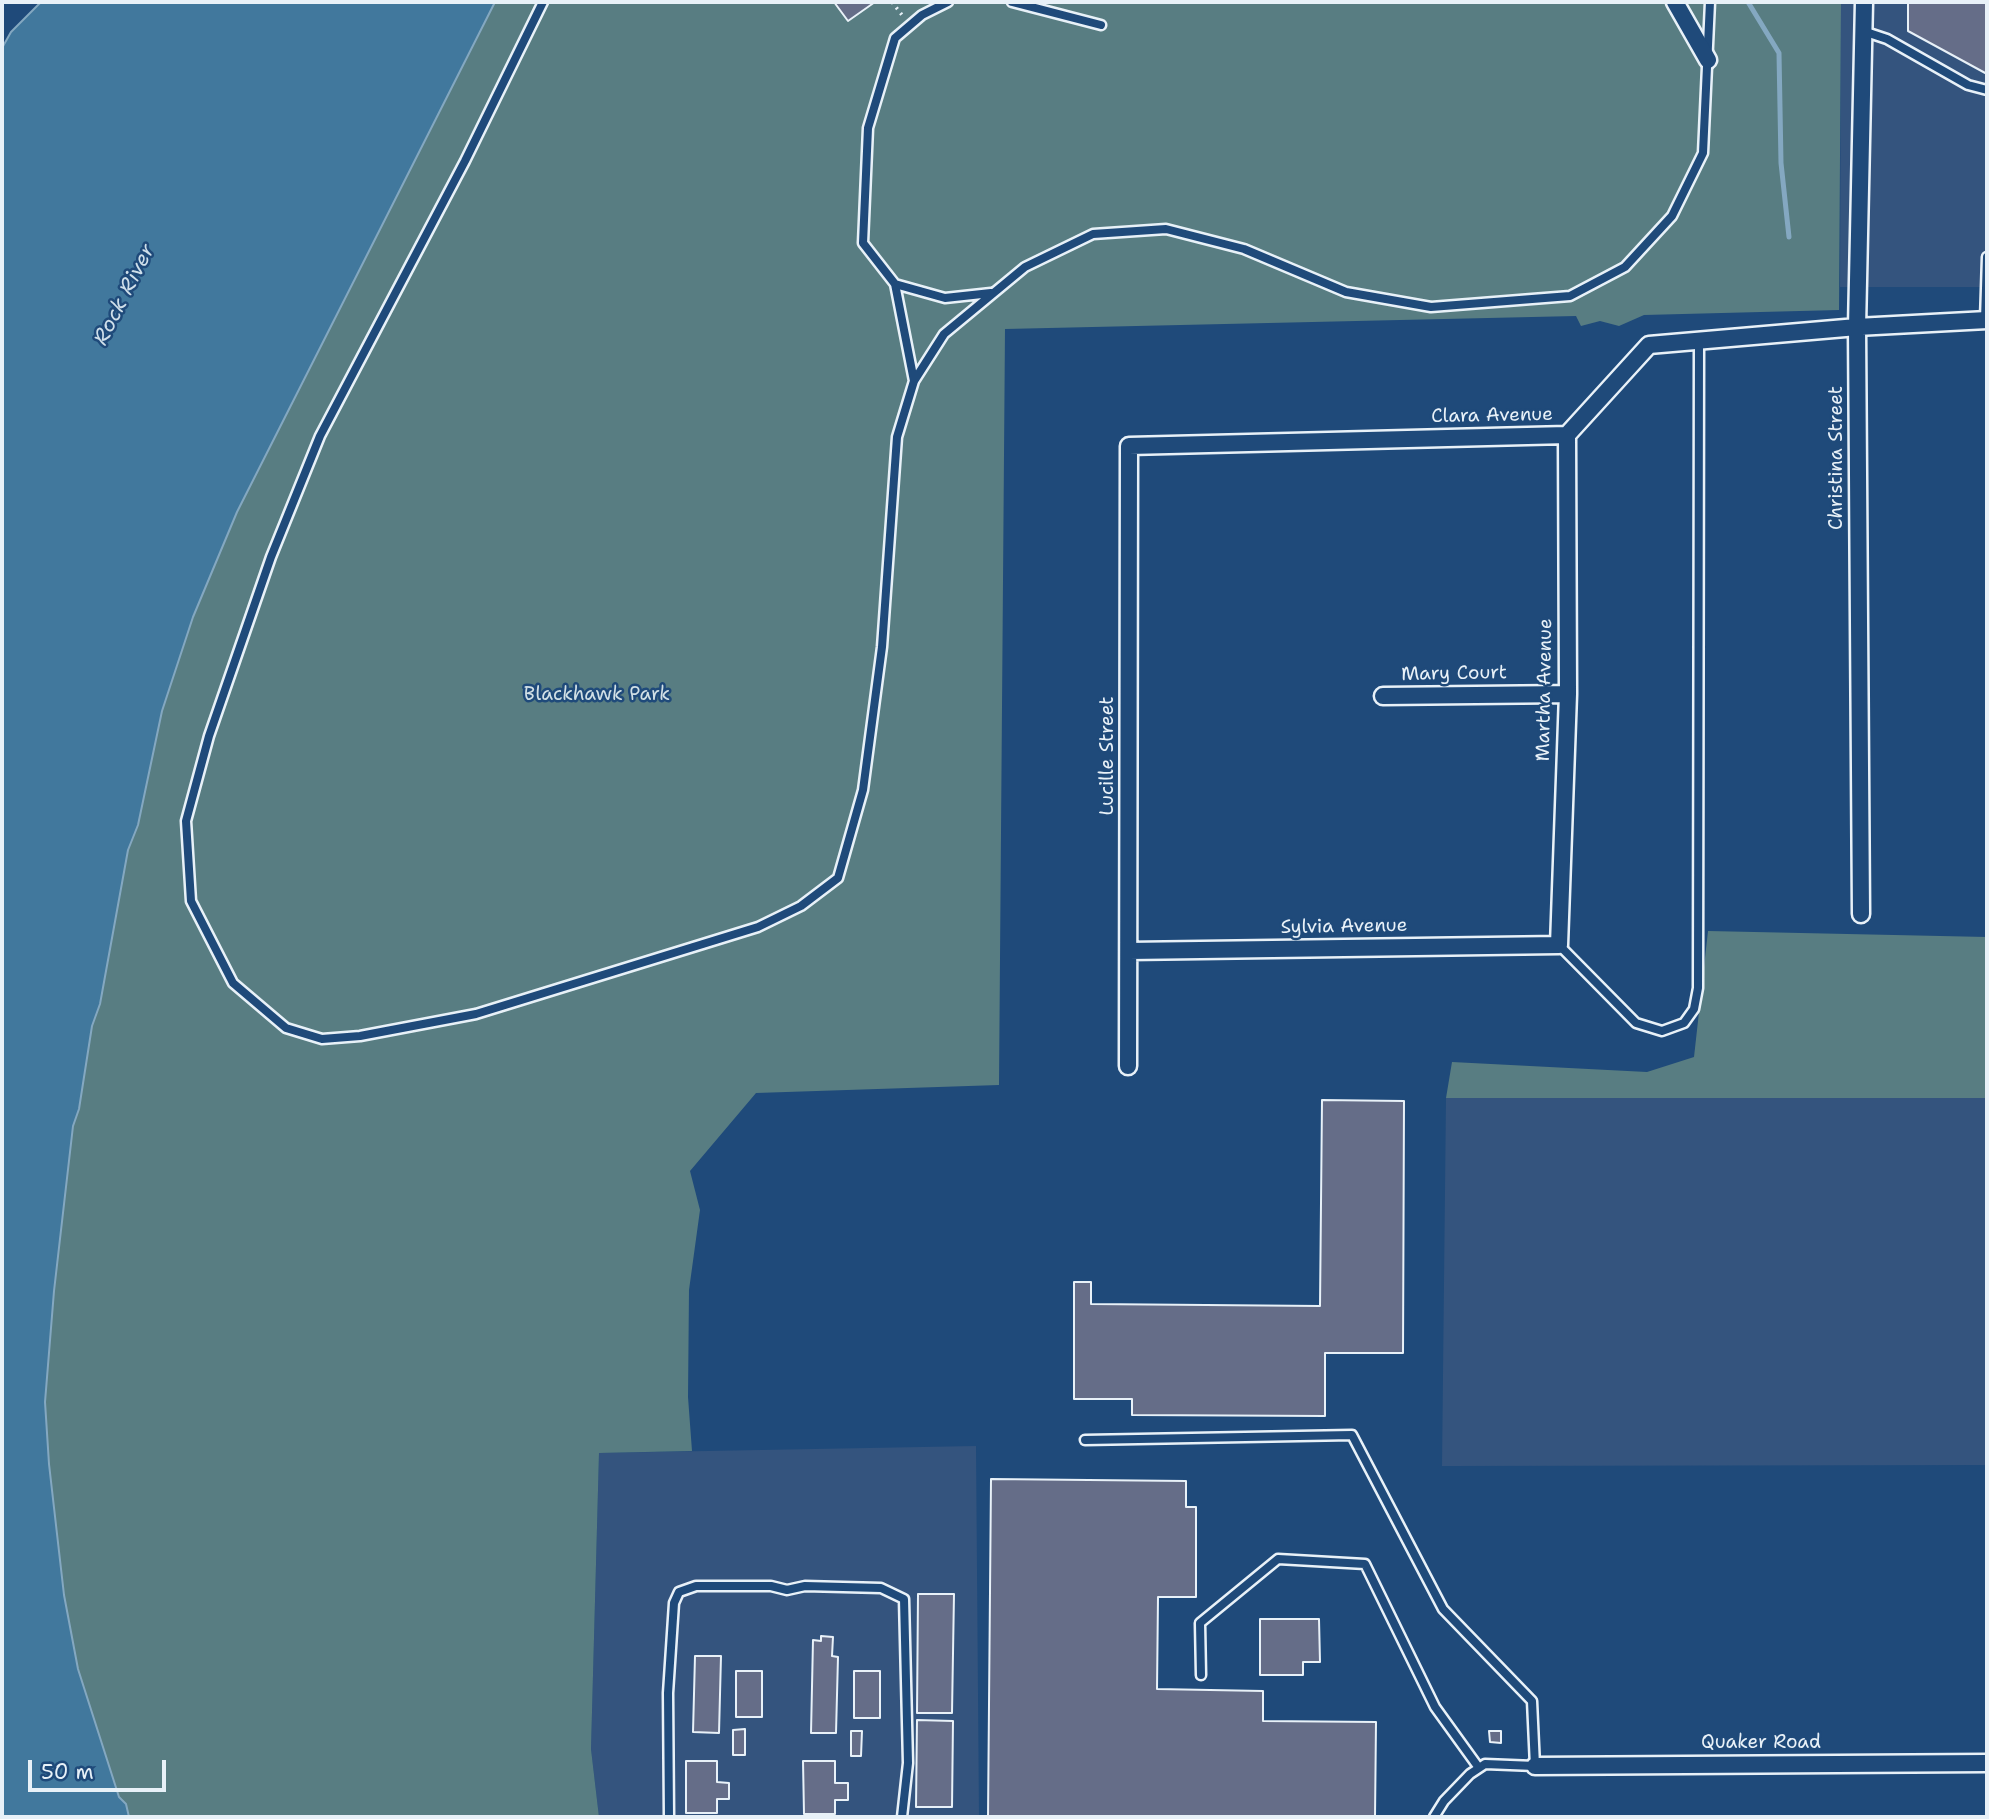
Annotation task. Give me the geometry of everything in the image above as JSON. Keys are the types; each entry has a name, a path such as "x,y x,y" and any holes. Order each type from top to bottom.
{"street":[{"path":"1675,2 1708,60"},
{"name":"Christina Street","path":"1861,914 1857,327 1864,2"},
{"name":"Clara Avenue","path":"1129,446 1567,435 1649,345 1857,327 1986,320"},
{"name":"Martha Avenue","path":"1559,945 1568,694 1567,435"},
{"name":"Lucille Street","path":"1128,1066 1129,446"},
{"name":"Mary Court","path":"1383,696 1568,694"},
{"name":"Sylvia Avenue","path":"1129,951 1559,945"},
{"name":"Quaker Road","path":"1535,1766 1987,1763"}],"lane":[{"path":"543,2 465,161 320,436 271,557 209,736 186,821 191,901 233,983 286,1028 322,1039 360,1036 475,1014 758,927 801,906 838,878 863,790 882,647 897,437 914,381 944,334 1025,267 1093,234 1166,229 1244,249 1346,292 1432,307 1570,296 1625,267 1672,216 1703,153 1710,2"},
{"path":"914,381 895,284 863,243 863,181 867,128 881,75 895,38 922,15 948,2"},
{"path":"1012,2 1101,25"},
{"path":"1863,32 1887,39 1968,85 1987,90"},
{"path":"1986,320 1987,257"},
{"path":"895,284 945,298 993,293"},
{"path":"1559,945 1636,1023 1662,1031 1684,1023 1694,1009 1698,988 1699,340"},
{"path":"1085,1440 1352,1435 1443,1609 1532,1701 1535,1766 1485,1764 1444,1801 1434,1817"},
{"path":"1202,1675 1200,1623 1278,1559 1365,1564 1435,1707 1479,1768"},
{"path":"669,1817 668,1692 674,1603 679,1592 696,1586 771,1586 787,1590 805,1586 881,1588 904,1599 908,1763 902,1817"}],"path":[{"path":"892,2 910,25"}],"shaded area":[{"path":"1841,2 1987,2 1987,287 1840,287"},
{"path":"1446,1098 1987,1098 1987,1465 1442,1466"},
{"path":"976,1446 979,1817 599,1817 591,1749 599,1453"}],"green space":[{"name":"Blackhawk Park","path":"495,2 1841,2 1839,310 1644,315 1619,326 1600,321 1581,326 1576,316 1005,329 999,1085 756,1093 690,1171 700,1210 689,1290 688,1397 692,1451 599,1453 591,1749 599,1817 129,1817 125,1803 119,1798 78,1669 64,1595 45,1402 54,1291 73,1126 79,1109 92,1026 128,850 138,825 162,711 193,617 237,512"},
{"path":"1708,931 1987,937 1987,1098 1446,1098 1452,1062 1647,1072 1694,1057"}],"water":[{"name":"Rock River","path":"41,2 495,2 237,512 193,617 162,711 138,825 128,850 100,1004 92,1026 79,1109 73,1126 54,1291 45,1402 64,1595 78,1669 119,1797 126,1804 129,1817 2,1817 2,48 11,32"}],"building":[{"path":"834,2 875,2 848,21"},
{"path":"1908,2 1987,2 1987,74 1908,31"},
{"path":"1322,1100 1404,1101 1403,1353 1325,1353 1325,1416 1132,1415 1132,1399 1074,1399 1074,1282 1091,1282 1091,1304 1320,1306"},
{"path":"991,1479 1186,1481 1186,1507 1196,1507 1196,1597 1158,1597 1157,1689 1263,1691 1263,1721 1376,1722 1375,1817 988,1817"},
{"path":"918,1594 954,1594 952,1713 917,1713"},
{"path":"1260,1619 1319,1619 1320,1662 1303,1662 1303,1675 1260,1675"},
{"path":"821,1636 833,1637 832,1656 838,1657 836,1733 811,1733 813,1640 821,1641"},
{"path":"695,1656 721,1656 719,1733 693,1732"},
{"path":"736,1671 762,1671 762,1717 736,1717"},
{"path":"854,1671 880,1671 880,1718 854,1718"},
{"path":"917,1720 953,1721 952,1807 916,1807"},
{"path":"745,1729 745,1755 733,1755 733,1730"},
{"path":"851,1731 862,1731 861,1756 851,1756"},
{"path":"1489,1731 1501,1731 1501,1743 1490,1742"},
{"path":"686,1761 717,1761 717,1782 729,1783 729,1799 717,1799 717,1813 686,1813"},
{"path":"803,1761 835,1761 835,1783 848,1783 848,1800 835,1800 835,1814 804,1814"}],"waterway":[{"path":"1748,2 1779,53 1781,163 1789,237"}]}
